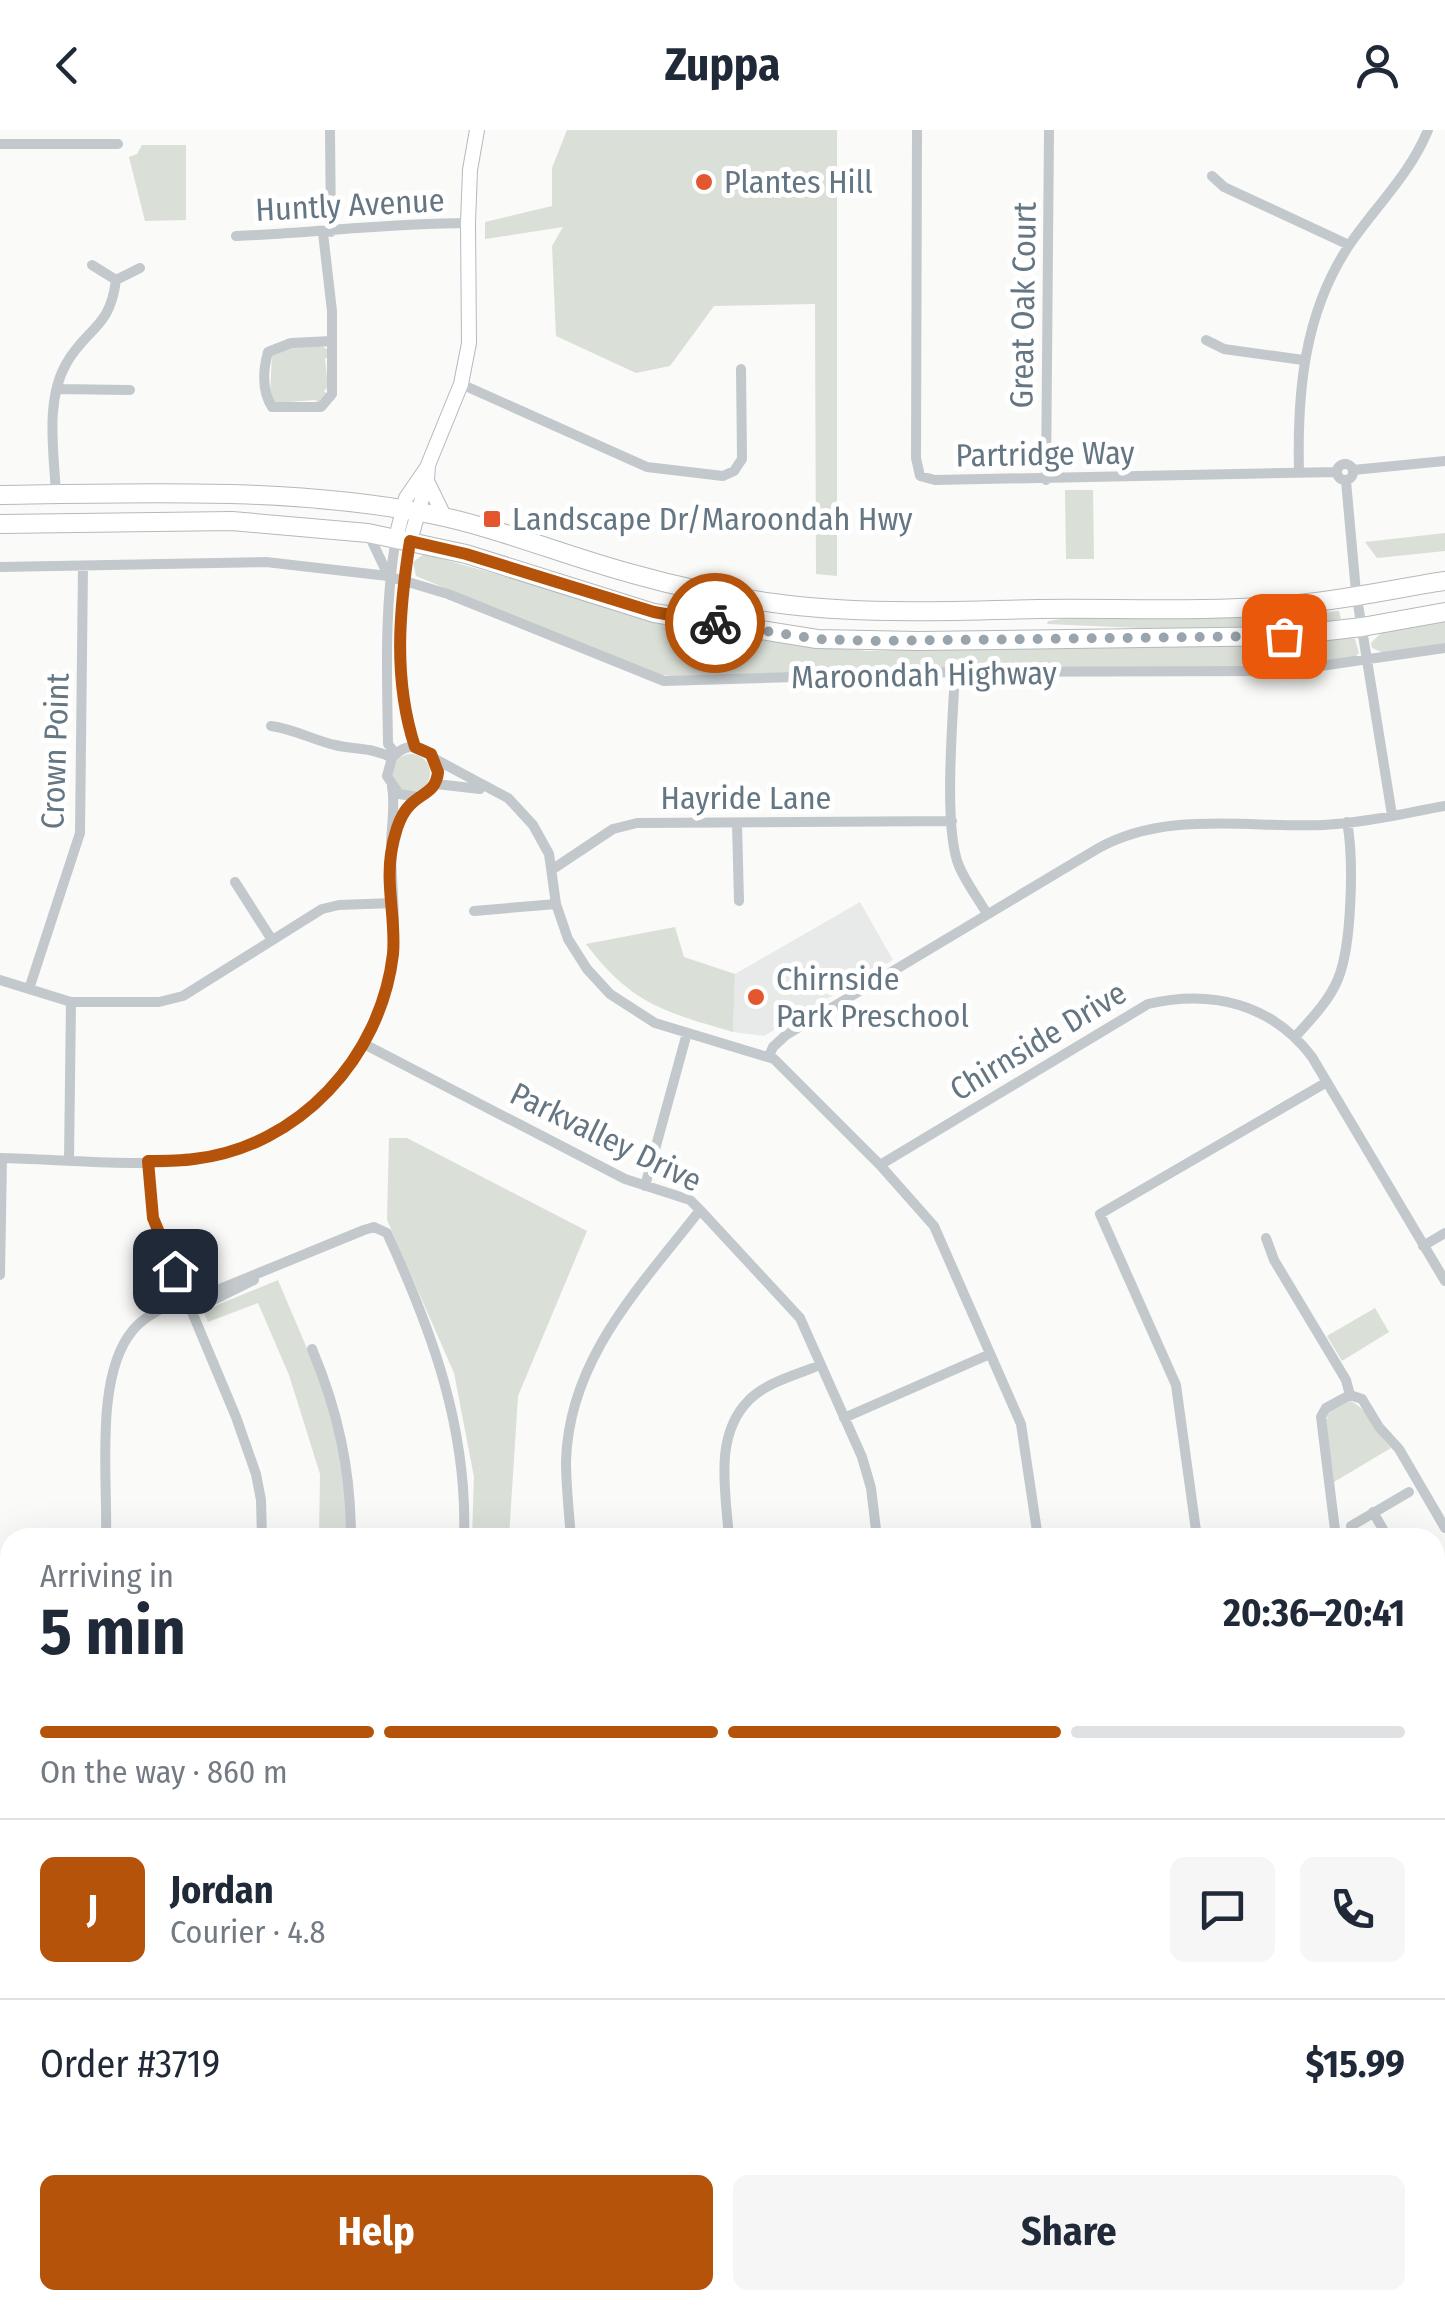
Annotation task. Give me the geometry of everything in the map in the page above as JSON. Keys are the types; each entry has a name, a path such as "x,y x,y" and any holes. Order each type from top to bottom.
{"highway":[{"name":"Maroondah Highway","path":"0,495 272,495 410,511 513,535 632,574 774,603 876,611 1254,607 1357,597 1445,582"},
{"name":"Maroondah Highway","path":"0,524 232,521 368,532 466,554 654,612 778,634 872,641 1284,636 1445,612"},
{"path":"1037,640 1038,610"}],"street":[{"path":"330,130 327,232 332,342 332,394 321,407 272,407 266,398 264,366 268,352 291,343 332,342"},
{"path":"0,1275 1,1158 148,1161 194,1160 222,1154 276,1132 320,1100 364,1044 381,1008 394,934 392,787 387,776 394,756 388,744 388,576 410,511 406,498 428,473 460,384 469,343 468,223 470,170 477,130"},
{"name":"Partridge Way","path":"917,130 920,476 936,480 1046,480 1345,474 1445,461"},
{"name":"Great Oak Court","path":"1046,480 1049,130"},
{"path":"1299,472 1303,360 1312,324 1349,245 1417,157 1428,130"},
{"path":"0,144 118,144"},
{"path":"1212,176 1224,186 1349,245"},
{"name":"Huntly Avenue","path":"236,236 394,224 468,223"},
{"path":"92,265 116,280"},
{"path":"116,280 140,268"},
{"path":"56,494 54,405 58,389 66,364 112,308 116,280"},
{"path":"1206,340 1224,349 1303,360"},
{"path":"460,384 646,467 738,476 742,453 741,368"},
{"path":"58,389 130,390"},
{"path":"428,473 445,518"},
{"path":"1345,474 1357,597 1392,815"},
{"path":"368,532 388,576"},
{"path":"403,539 402,697 415,747"},
{"name":"Maroondah Highway","path":"1,567 266,562 388,576 448,594 664,681 955,672 1286,672 1445,648"},
{"name":"Crown Point","path":"29,988 80,834 83,566"},
{"path":"955,672 952,821 960,867 987,914"},
{"path":"272,726 336,745 394,756 415,747 426,750 434,759 508,798 543,840 553,868 556,904 568,939 598,982 639,1015 687,1034 769,1056 794,1076 880,1165 934,1226 1021,1424 1037,1528"},
{"path":"390,856 401,818 436,784 434,759"},
{"path":"436,784 491,790"},
{"path":"392,787 404,796 419,798"},
{"path":"769,1056 786,1035 1116,838 1176,826 1347,822 1445,806"},
{"name":"Hayride Lane","path":"553,868 624,825 952,821"},
{"path":"1296,1036 1326,1001 1346,951 1347,822"},
{"path":"737,823 739,902"},
{"path":"235,882 272,940"},
{"path":"0,980 71,1002 159,1002 183,996 322,909 339,904 392,903"},
{"path":"474,911 556,904"},
{"name":"Chirnside Drive","path":"880,1165 1148,1004 1175,998 1229,1001 1256,1010 1296,1036 1445,1281"},
{"path":"70,1160 71,1002"},
{"path":"644,1186 687,1034"},
{"name":"Parkvalley Drive","path":"364,1044 625,1179 690,1200 800,1318 868,1474 876,1528"},
{"path":"1196,1528 1176,1385 1100,1214 1327,1082"},
{"path":"148,1161 153,1218 256,1474 263,1528"},
{"path":"570,1528 566,1462 571,1419 582,1378 616,1317 700,1210"},
{"path":"106,1528 110,1373 131,1332 151,1314 188,1304 374,1228 387,1233 444,1372 460,1437 465,1528"},
{"path":"1424,1246 1445,1233"},
{"path":"1266,1238 1274,1260 1346,1380 1350,1395"},
{"path":"303,1364 314,1354 334,1402 346,1455 350,1528"},
{"path":"844,1418 990,1354"},
{"path":"728,1528 724,1452 733,1424 749,1400 775,1383 820,1365"},
{"path":"1335,1528 1321,1416 1326,1408 1350,1395 1362,1398 1379,1428 1399,1449 1445,1528"},
{"path":"1352,1526 1409,1492"},
{"path":"1374,1512 1383,1528"},
{"path":"0,1975 0,2007"}],"shaded area":[{"path":"567,130 837,130 837,576 816,574 815,304 714,306 670,366 636,373 556,336 552,246 563,227 485,239 485,222 552,206 552,168"},
{"path":"142,145 186,145 186,220 145,221 129,157 137,154"},
{"path":"319,344 328,350 328,387 324,391 329,395 319,403 275,403 270,394 272,355 290,345"},
{"path":"1065,490 1093,490 1094,559 1066,559"},
{"path":"1445,533 1445,551 1377,558 1365,542"},
{"path":"424,554 686,627 753,639 867,651 1348,637 1355,639 1359,653 1353,659 1304,666 652,674 416,576 413,562"},
{"path":"1339,611 1341,619 1289,628 1184,630 1047,624 1087,615 1286,615"},
{"path":"1445,620 1445,643 1384,653 1372,648 1371,643 1382,632"},
{"path":"411,754 425,759 430,773 425,787 411,792 397,787 392,773 397,759"},
{"path":"860,902 893,960 764,1036 733,1032 735,974"},
{"path":"675,927 684,957 735,974 733,1032 668,1011 634,993 586,944"},
{"path":"389,1138 407,1138 587,1231 518,1396 510,1528 472,1528 474,1477 454,1373 387,1220"},
{"path":"278,1280 317,1373 338,1438 347,1504 346,1528 319,1528 320,1474 289,1375 258,1303 208,1322 203,1311"},
{"path":"1375,1308 1389,1332 1342,1361 1327,1336"},
{"path":"1350,1401 1367,1415 1391,1448 1334,1482 1326,1420 1330,1411"}],"way so far":[{"path":"715,623 816,639 872,641 1284,636"}],"place":[{"name":"Plantes Hill","path":"704,182"},
{"name":"Landscape Dr/Maroondah Hwy","path":"492,519"},
{"name":"Chirnside Park Preschool","path":"756,997"}],"route":[{"path":"175,1271 153,1218 148,1161 194,1160 222,1154 276,1132 299,1117 320,1100 352,1063 381,1008 393,953 390,856 401,818 409,806 432,790 438,772 431,754 415,747 402,697 400,632 410,541 466,554 654,612 715,623"}]}
